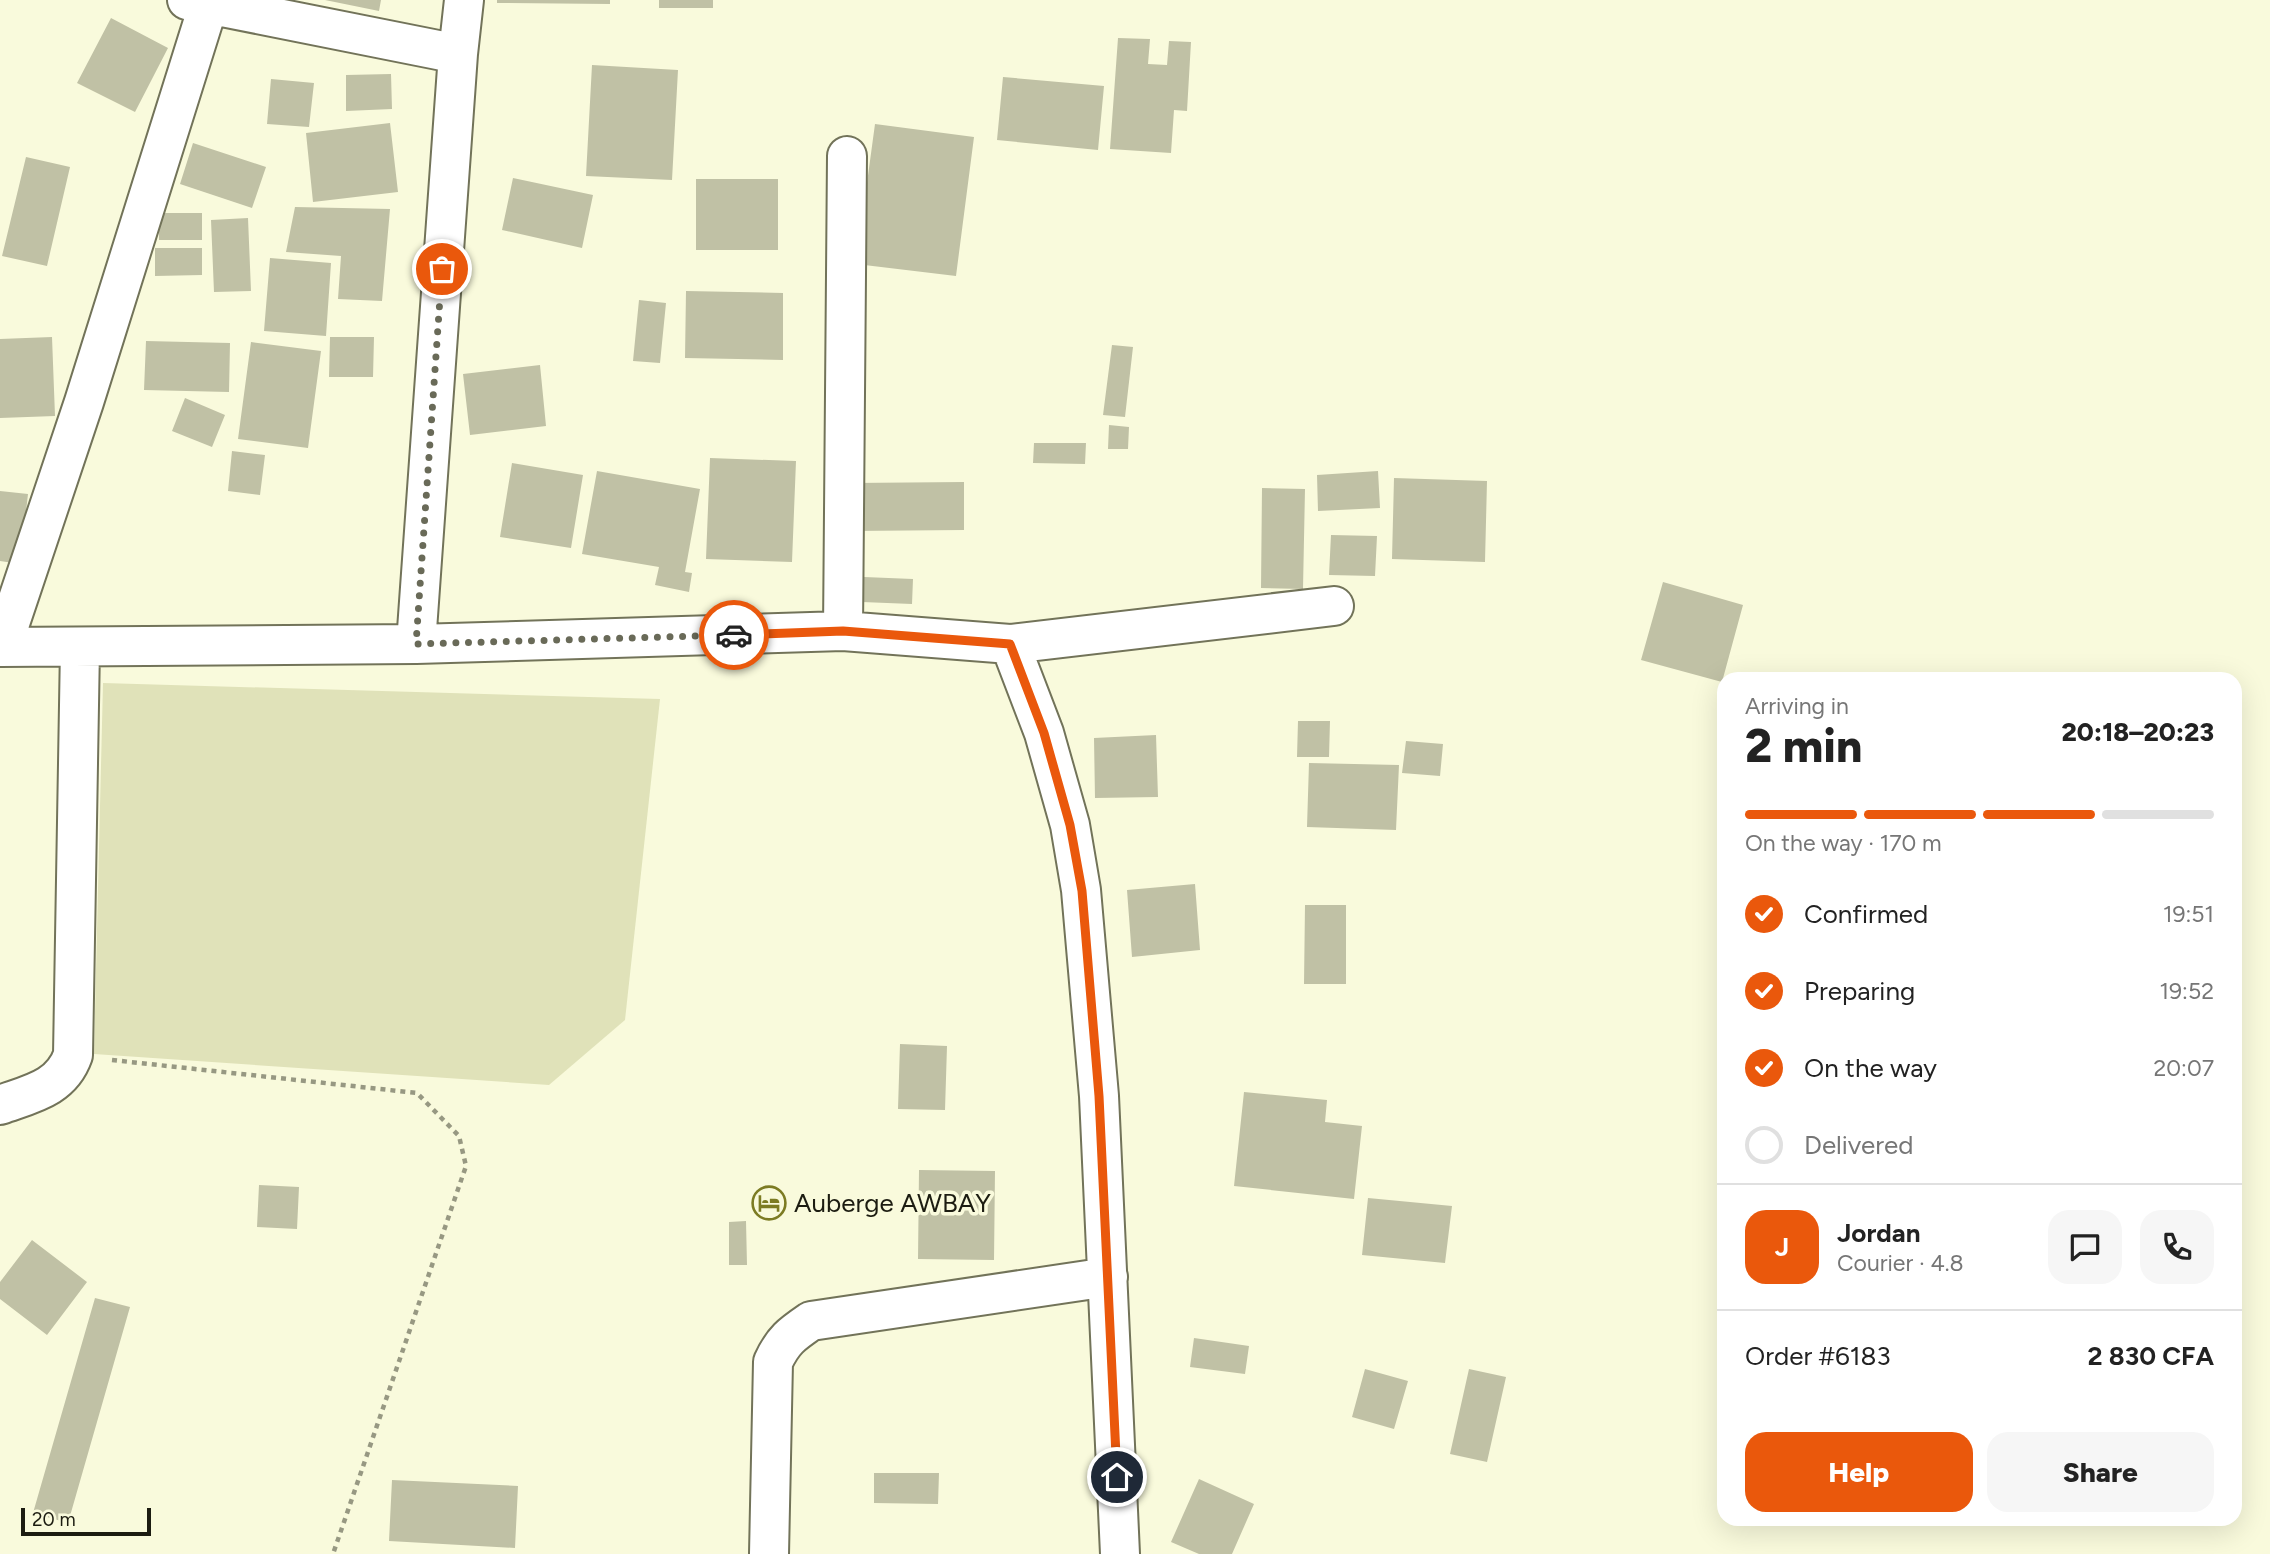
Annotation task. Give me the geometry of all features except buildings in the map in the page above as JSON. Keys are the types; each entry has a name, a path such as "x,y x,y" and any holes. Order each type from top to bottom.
{"street":[{"path":"416,644 464,0"},
{"path":"458,54 198,1 85,402 1,647 416,644 843,631 1010,644 1334,606"},
{"path":"843,631 848,156"},
{"path":"1010,644 1044,733 1070,825 1082,891 1099,1096 1120,1554"},
{"path":"0,1105 48,1087 68,1068 73,1055 80,647"},
{"path":"767,1551 774,1362 781,1344 796,1331 811,1321 1108,1277"}],"path":[{"path":"73,1055 416,1093 459,1136 466,1166 333,1554"}],"green space":[{"path":"103,683 660,699 625,1020 549,1085 94,1054"}],"way so far":[{"path":"442,269 416,644 734,635"}],"place":[{"name":"Auberge AWBAY","path":"769,1203"}],"route":[{"path":"734,635 843,631 1010,644 1044,733 1070,825 1082,891 1099,1096 1117,1477"}]}
